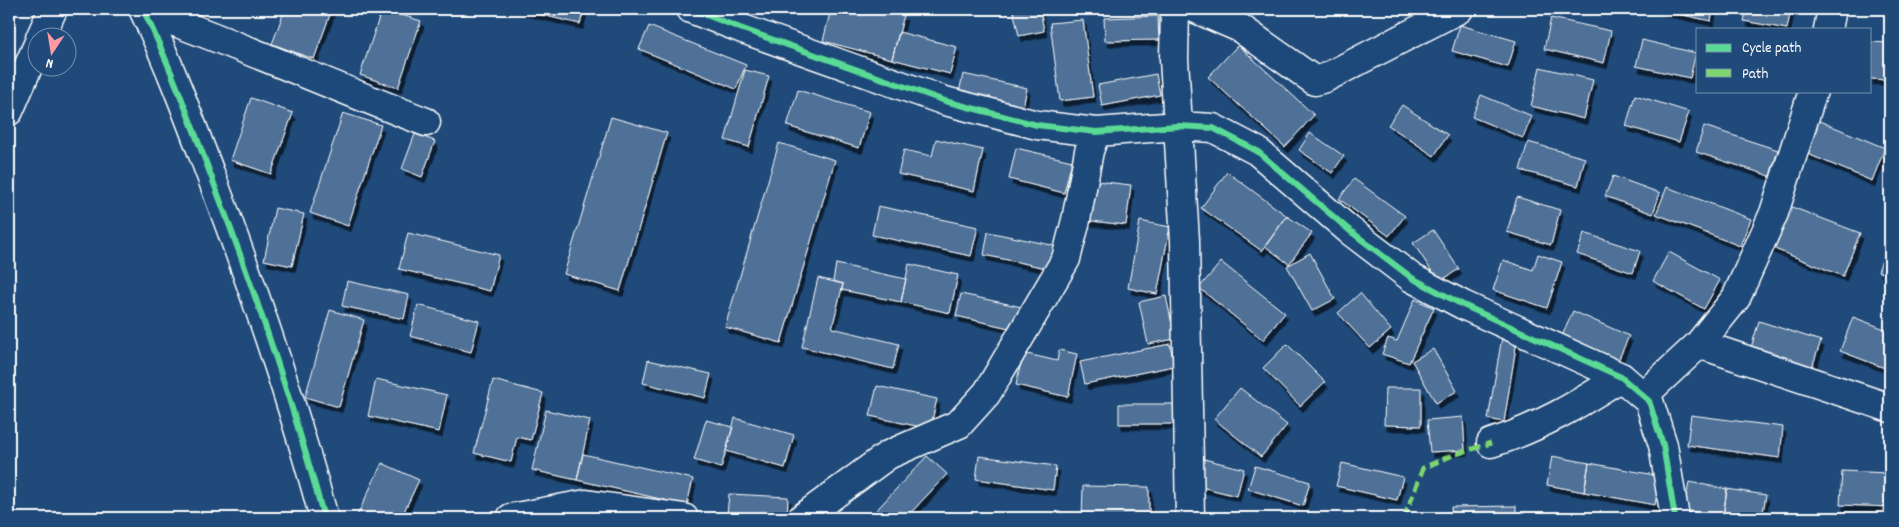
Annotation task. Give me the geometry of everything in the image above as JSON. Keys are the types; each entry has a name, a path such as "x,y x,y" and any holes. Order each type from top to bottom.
{"street":[{"path":"44,28 52,9"},
{"path":"691,9 944,101 1037,125 1096,132 1178,126 1212,128 1256,151 1349,230 1412,278 1463,305 1542,339 1587,363 1621,377 1649,401 1663,445 1675,518"},
{"path":"1175,9 1174,59 1185,242 1190,518"},
{"path":"1196,9 1240,28 1314,81 1325,78 1459,9"},
{"path":"1828,28 1832,9"},
{"path":"144,10 214,36 426,122"},
{"path":"144,10 168,61 249,276 295,413 324,518"},
{"path":"9,111 28,67"},
{"path":"1643,396 1699,344 1736,298 1774,213 1813,92"},
{"path":"802,518 888,455 960,424 987,393 1066,260 1076,220 1089,151 1096,132"},
{"path":"1699,344 1890,408"},
{"path":"1491,443 1519,434 1570,410 1621,377"},
{"path":"511,518 586,504 684,518"}],"building":[{"path":"174,9 203,9 195,22"},
{"path":"285,9 332,9 314,59 272,44"},
{"path":"382,9 421,21 398,88 360,75"},
{"path":"517,9 584,9 580,24"},
{"path":"831,9 879,9 904,15 892,59 823,41"},
{"path":"1013,9 1040,9 1044,31 1019,36"},
{"path":"1656,9 1713,9 1711,21"},
{"path":"1747,9 1791,9 1787,28 1744,21"},
{"path":"1158,16 1159,40 1105,41 1104,18"},
{"path":"1551,18 1611,31 1604,63 1544,49"},
{"path":"1083,20 1093,97 1060,101 1050,23"},
{"path":"1460,25 1516,41 1508,67 1452,51"},
{"path":"649,26 746,65 736,89 639,49"},
{"path":"899,32 957,47 950,74 892,59"},
{"path":"1642,40 1696,53 1690,78 1636,66"},
{"path":"1872,42 1890,43 1890,80 1872,79"},
{"path":"1238,45 1314,115 1285,147 1208,77"},
{"path":"1540,67 1593,80 1584,119 1531,106"},
{"path":"745,70 769,76 749,147 725,140"},
{"path":"963,74 1027,88 1022,112 958,97"},
{"path":"1156,74 1160,95 1102,106 1098,85"},
{"path":"798,90 870,112 859,148 787,126"},
{"path":"1481,95 1532,116 1523,138 1472,117"},
{"path":"1635,95 1689,112 1679,142 1626,126"},
{"path":"251,98 293,113 271,174 230,160"},
{"path":"1402,105 1448,135 1434,156 1388,125"},
{"path":"343,113 381,125 348,226 310,213"},
{"path":"611,117 667,133 620,291 564,274"},
{"path":"1817,120 1885,148 1872,181 1803,152"},
{"path":"1704,126 1778,150 1770,176 1696,152"},
{"path":"1310,133 1344,156 1332,173 1299,150"},
{"path":"415,134 435,141 422,177 402,169"},
{"path":"936,139 983,150 974,191 898,174 904,150 932,156"},
{"path":"1528,142 1585,158 1578,186 1520,170"},
{"path":"779,143 835,160 781,343 725,327"},
{"path":"1016,148 1072,161 1064,193 1009,179"},
{"path":"1227,172 1287,216 1262,251 1201,208"},
{"path":"1613,176 1660,193 1653,214 1605,196"},
{"path":"1354,179 1405,216 1389,236 1339,199"},
{"path":"1088,180 1131,185 1126,225 1083,220"},
{"path":"1667,187 1751,219 1740,246 1656,214"},
{"path":"1517,197 1560,210 1551,245 1507,232"},
{"path":"1784,204 1860,233 1843,276 1767,246"},
{"path":"878,206 978,227 971,256 872,235"},
{"path":"275,208 304,214 292,266 264,260"},
{"path":"1287,216 1312,233 1289,264 1265,246"},
{"path":"1140,221 1170,227 1157,294 1128,288"},
{"path":"1433,230 1459,269 1439,282 1413,243"},
{"path":"988,232 1056,246 1051,269 984,255"},
{"path":"408,233 499,255 490,291 399,269"},
{"path":"1584,233 1640,251 1633,273 1577,254"},
{"path":"1890,239 1890,276 1878,271"},
{"path":"1669,252 1720,280 1704,309 1653,281"},
{"path":"1310,253 1335,299 1312,311 1287,266"},
{"path":"1538,254 1562,262 1547,308 1493,290 1503,260 1533,270"},
{"path":"1221,262 1285,313 1263,340 1199,288"},
{"path":"836,264 906,279 901,302 842,290 843,284 833,281"},
{"path":"909,264 958,275 950,313 901,302"},
{"path":"818,278 843,284 832,328 899,344 893,369 802,347"},
{"path":"347,281 409,295 404,319 342,306"},
{"path":"1360,293 1391,330 1370,348 1338,313"},
{"path":"961,294 1022,307 1018,330 956,316"},
{"path":"1166,296 1175,339 1148,344 1139,302"},
{"path":"1415,299 1434,308 1409,363 1382,354 1388,338 1397,341"},
{"path":"418,305 479,321 471,352 410,336"},
{"path":"330,310 364,320 339,407 305,397"},
{"path":"1573,311 1629,336 1618,361 1562,336"},
{"path":"1853,317 1890,331 1890,370 1840,351"},
{"path":"1759,321 1821,341 1811,370 1750,351"},
{"path":"1502,337 1517,340 1504,422 1488,419"},
{"path":"1170,344 1174,366 1085,384 1080,362"},
{"path":"1287,344 1325,382 1300,406 1263,368"},
{"path":"1433,349 1457,391 1436,403 1412,361"},
{"path":"1059,350 1077,354 1068,397 1016,385 1023,353 1057,361"},
{"path":"648,360 711,374 705,398 643,383"},
{"path":"376,379 447,395 439,432 368,416"},
{"path":"493,380 543,393 531,440 517,437 511,462 474,453"},
{"path":"877,386 937,399 930,429 870,416"},
{"path":"1240,388 1287,425 1261,457 1214,419"},
{"path":"1385,388 1421,388 1421,426 1384,425"},
{"path":"1119,404 1179,404 1179,424 1119,424"},
{"path":"546,410 590,420 577,480 532,470"},
{"path":"1691,415 1783,427 1780,458 1687,445"},
{"path":"1463,417 1465,450 1430,452 1427,420"},
{"path":"735,418 794,435 785,468 726,451"},
{"path":"706,420 733,427 721,468 694,460"},
{"path":"583,454 693,479 687,505 577,480"},
{"path":"927,456 947,474 906,518 869,518"},
{"path":"979,456 1056,466 1053,490 976,479"},
{"path":"1552,456 1589,463 1584,492 1547,485"},
{"path":"1204,459 1244,469 1237,496 1197,486"},
{"path":"382,463 419,480 401,518 356,518"},
{"path":"1342,463 1403,477 1397,500 1336,486"},
{"path":"1589,463 1660,476 1655,505 1584,492"},
{"path":"1255,466 1310,482 1303,506 1248,489"},
{"path":"1842,471 1890,473 1890,507 1840,505"},
{"path":"1689,482 1727,489 1723,517 1684,510"},
{"path":"1083,486 1149,487 1149,518 1082,518"},
{"path":"1727,489 1766,495 1762,518 1723,517"},
{"path":"729,494 788,497 787,518 727,514"},
{"path":"1516,506 1516,518 1452,518 1451,507"}],"marked path":[{"path":"1404,518 1423,468 1453,455 1491,443"}],"cycle path":[{"path":"143,9 180,94 244,264 273,348 324,518"},
{"path":"691,9 945,101 1037,125 1096,132 1178,126 1213,128 1257,151 1349,230 1412,278 1463,305 1621,377 1649,401 1663,445 1675,518"}]}
